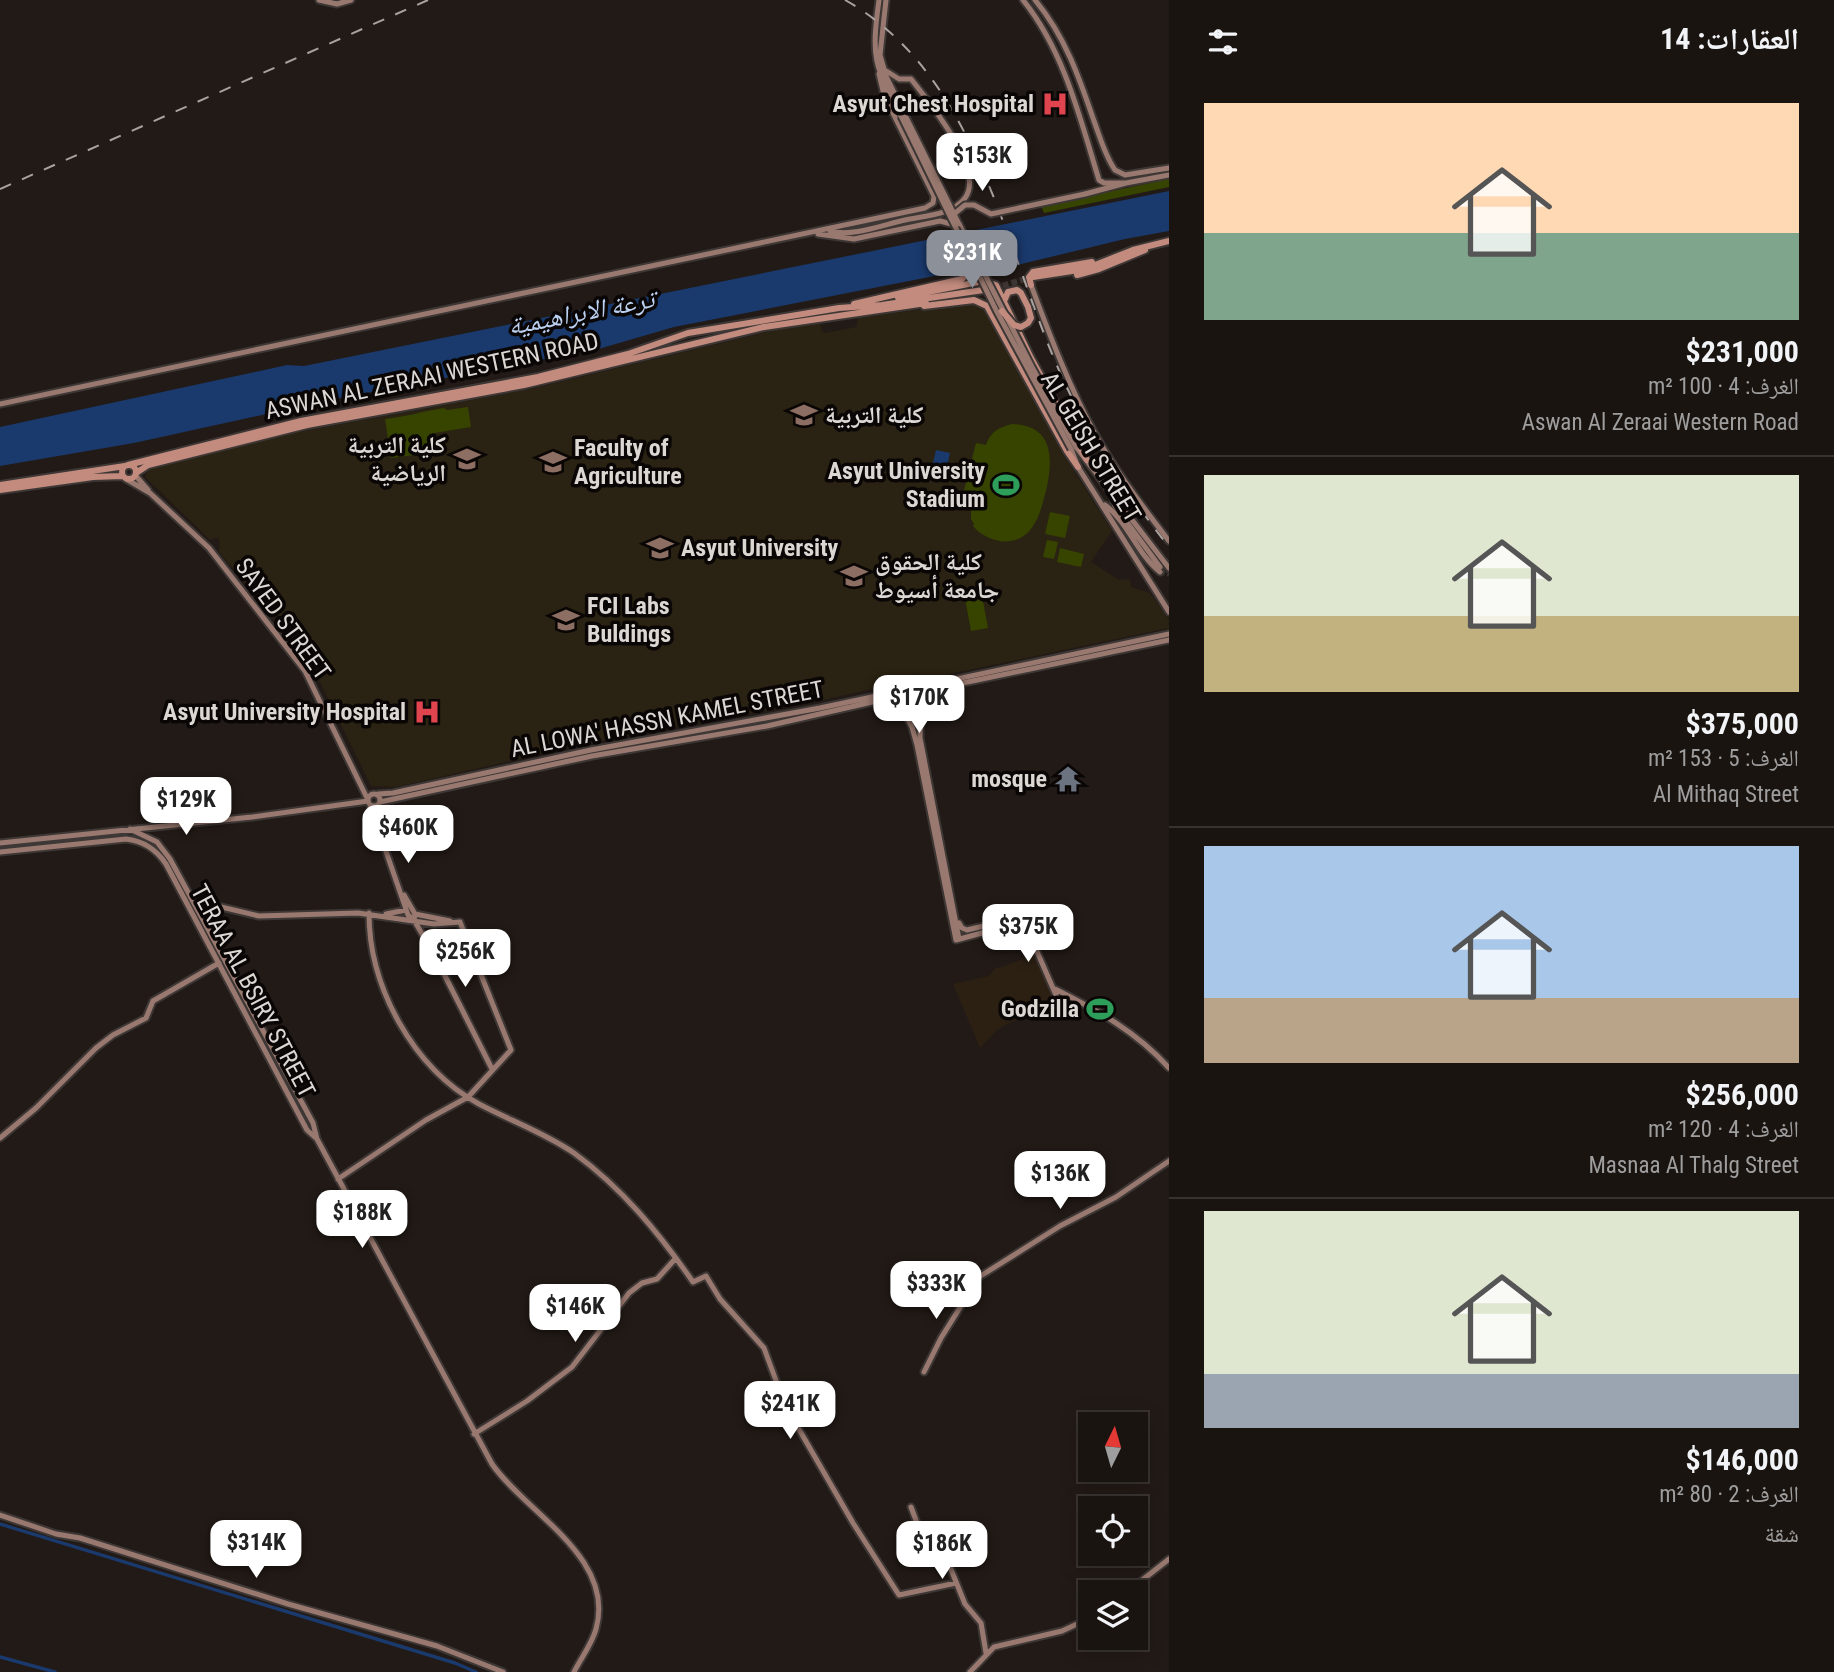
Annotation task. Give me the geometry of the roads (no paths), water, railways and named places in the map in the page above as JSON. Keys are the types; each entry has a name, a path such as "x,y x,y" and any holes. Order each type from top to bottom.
{"main road":[{"path":"1169,243 1088,272 1032,281 1029,277 1033,272 1072,267 1112,254 1120,255 1139,247 1169,243"},
{"path":"839,308 962,279 970,268 970,255"},
{"path":"856,310 979,281 993,288"},
{"name":"AL GEISH STREET","path":"993,288 999,287 1005,306 1031,358 1087,460"},
{"name":"ASWAN AL ZERAAI WESTERN ROAD","path":"135,474 148,465 307,425 497,391 786,323 856,310 977,297 993,288"},
{"path":"991,314 1003,317 1005,306 1008,292 1017,290 1028,307 1031,318 1021,327 1014,324 1005,306"},
{"name":"AL GEISH STREET","path":"856,310 891,312 972,300 982,303 991,314 1078,467"},
{"name":"ASWAN AL ZERAAI WESTERN ROAD","path":"0,485 126,466 301,421 527,380 614,358 696,331 839,308 856,310"},
{"path":"696,331 690,336 690,340 700,342"},
{"path":"667,340 681,340 681,344 674,349"},
{"path":"0,490 93,477 130,479 135,474 134,468 126,466 122,470 124,478"}],"street":[{"path":"319,0 333,4 351,0"},
{"path":"879,0 874,48 881,71 1028,370 1074,448 1087,460"},
{"path":"0,404 925,208 933,203 933,196 884,94 879,46 886,0"},
{"path":"1023,0 1055,52 1091,148 1099,180 1104,183 1126,183"},
{"path":"1035,0 1070,54 1112,166 1118,173 1125,175 1169,168"},
{"path":"827,230 846,233 937,214 967,197 969,185 966,166 911,79 899,79 881,71"},
{"path":"903,116 1005,306 1074,448 1078,467"},
{"path":"954,214 965,205 974,205 990,214 1169,175"},
{"path":"814,233 845,239 940,221 955,225"},
{"path":"1032,281 1065,372 1096,436 1169,541"},
{"name":"AL GEISH STREET","path":"1087,460 1169,568"},
{"name":"AL GEISH STREET","path":"1078,467 1169,612"},
{"name":"SAYED STREET","path":"135,474 150,493 209,548 305,671 362,785 406,910 409,916 415,917"},
{"name":"SAYED STREET","path":"124,478 150,493"},
{"path":"1102,503 1115,513 1148,559 1160,569 1114,505 1112,495"},
{"name":"AL LOWA' HASSN KAMEL STREET","path":"1071,657 1169,634"},
{"name":"AL LOWA' HASSN KAMEL STREET","path":"376,794 512,770 654,738 1169,639"},
{"name":"AL LOWA' HASSN KAMEL STREET","path":"921,706 926,695 934,690 1030,665"},
{"path":"913,687 921,706 917,732 958,939"},
{"path":"905,689 902,708 917,732 958,939"},
{"name":"AL LOWA' HASSN KAMEL STREET","path":"591,753 656,746 767,726 881,700 893,701 902,708"},
{"path":"766,718 767,726"},
{"path":"909,720 914,722 921,718"},
{"path":"654,738 656,746"},
{"name":"AL LOWA' HASSN KAMEL STREET","path":"0,843 369,802 379,804 512,770"},
{"name":"SAYED STREET","path":"362,785 376,794"},
{"path":"369,802 370,794 376,794 381,822 404,895 492,1069"},
{"name":"TERAA AL BSIRY STREET","path":"130,829 162,847 193,899 313,1123 317,1139 338,1179 474,1434 500,1476 566,1540 590,1571 596,1590 596,1626 574,1672"},
{"name":"TERAA AL BSIRY STREET","path":"0,852 121,839 151,847 161,857 186,902 307,1130 317,1139"},
{"path":"186,902 193,899 254,915 369,913 415,917 444,924 460,922 511,1051 468,1097 426,1120 338,1179"},
{"path":"376,915 406,910"},
{"path":"369,913 371,938 381,978 396,1016 420,1054 468,1097 565,1148 623,1195 693,1282 706,1276 720,1299 764,1348 785,1405 898,1595 957,1583"},
{"path":"955,915 961,927 967,930 1018,918 1017,923 1023,925 1059,1002"},
{"path":"958,939 1023,925"},
{"path":"0,1138 36,1108 96,1048 113,1035 146,1018 153,1001 219,963"},
{"path":"232,988 239,985"},
{"path":"1055,989 1137,1036 1169,1068"},
{"path":"924,1372 941,1338 979,1277 1060,1226 1115,1197 1169,1161"},
{"path":"474,1434 527,1401 572,1367 629,1293 642,1283 657,1279 676,1258"},
{"path":"911,1507 920,1531 950,1567 966,1606 981,1623 986,1653"},
{"path":"0,1515 288,1604 438,1646 503,1672"},
{"path":"1142,1580 1169,1559"},
{"path":"971,1672 986,1653 996,1646 1062,1630 1078,1623"}],"water":[{"name":"ترعة الابراهيمية","path":"1169,191 1169,231 1005,268 955,272 674,327 602,348 330,400 134,443 0,466 0,427 287,365 304,366"},
{"path":"936,450 950,453 944,480 930,476"}],"waterway":[{"path":"0,1524 455,1663 476,1672"},
{"path":"0,1657 55,1672"}],"tunnel":[{"path":"994,288 1033,277"},
{"path":"1160,567 1169,571"},
{"path":"1160,572 1169,574"}],"railway":[{"path":"0,189 428,0"},
{"path":"845,0 889,31 924,69 954,113 999,211 1066,386 1106,458 1169,547"}],"place":[{"name":"Asyut Chest Hospital","path":"1055,104"},
{"name":"كلية التربية","path":"804,415"},
{"name":"كلية التربية الرياضية","path":"467,459"},
{"name":"Faculty of Agriculture","path":"553,462"},
{"name":"Asyut University Stadium","path":"1006,485"},
{"name":"Asyut University","path":"660,548"},
{"name":"كلية الحقوق جامعة أسيوط","path":"854,576"},
{"name":"FCI Labs Buldings","path":"566,620"},
{"name":"Asyut University Hospital","path":"427,712"},
{"name":"mosque","path":"1068,779"},
{"name":"Godzilla","path":"1100,1009"}]}
